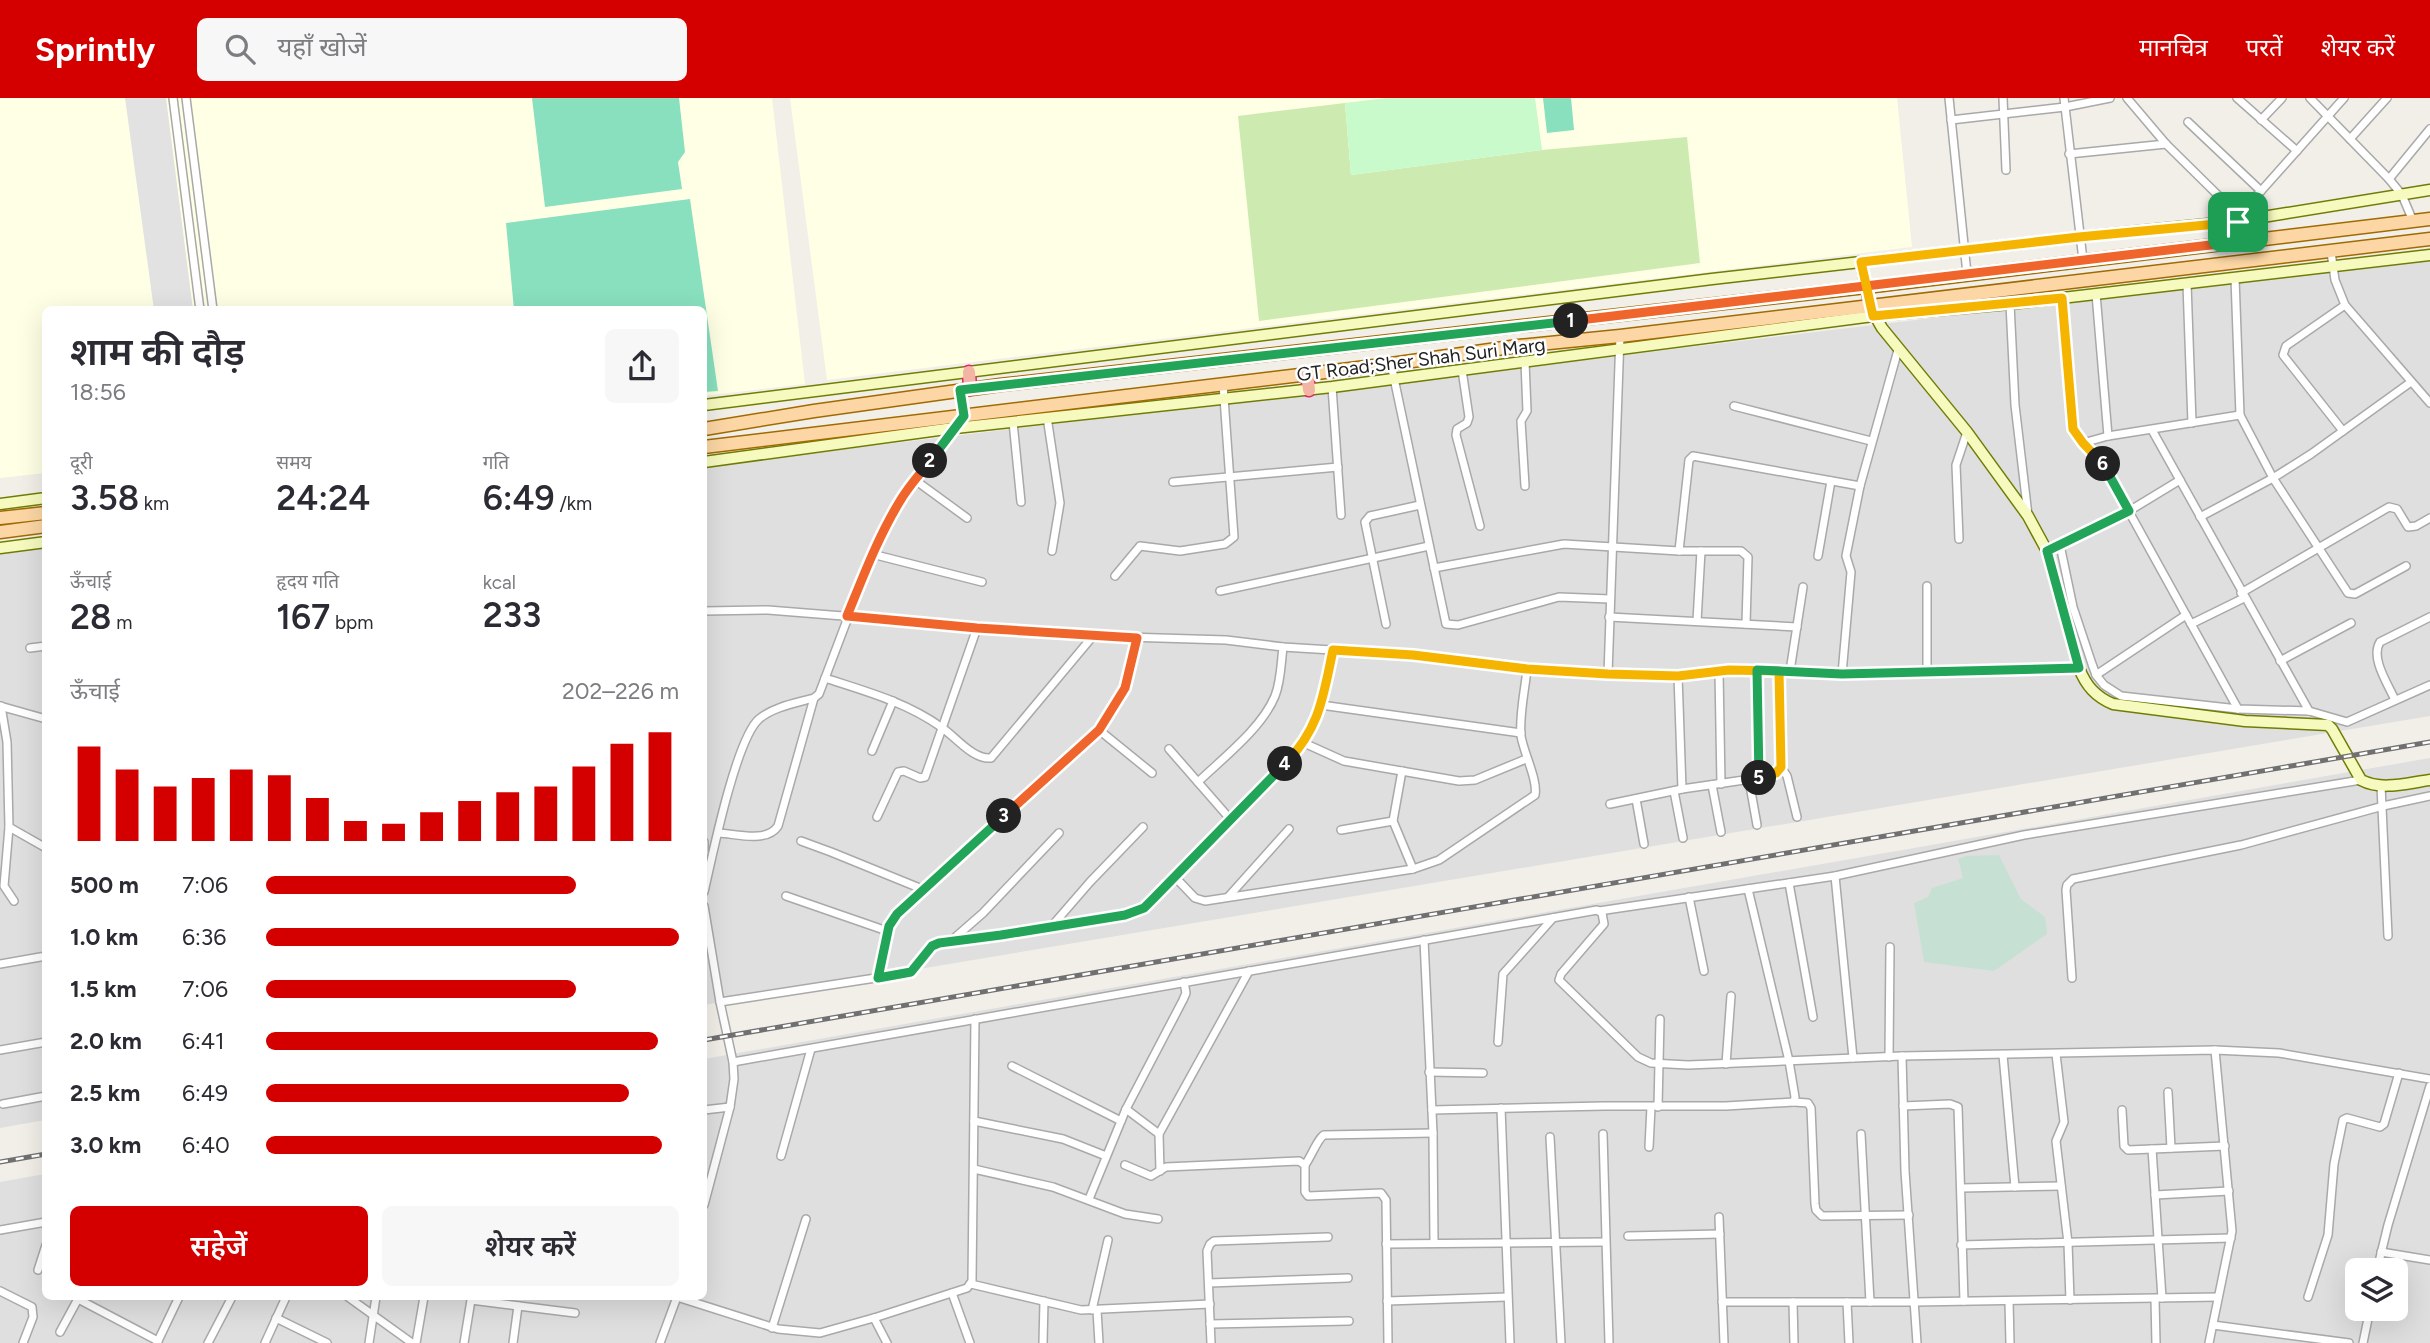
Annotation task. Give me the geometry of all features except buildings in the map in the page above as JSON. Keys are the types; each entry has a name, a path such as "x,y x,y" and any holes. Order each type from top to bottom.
{"highway":[{"path":"965,390 969,372"},
{"path":"1307,374 1309,390"}],"main road":[{"path":"707,405 1476,308 2237,219 2430,190"},
{"name":"GT Road;Sher Shah Suri Marg","path":"707,429 965,390 1866,287 2430,219"},
{"name":"GT Road;Sher Shah Suri Marg","path":"707,447 964,416 1046,412 1223,384 1460,353 1620,343 2430,239"},
{"path":"1872,311 2010,304 2430,255"},
{"path":"1861,262 1872,311 1898,350 1967,432 2028,516 2047,551 2079,668 2085,682 2096,695 2113,705 2245,721 2328,725 2361,779 2367,783 2381,786 2430,780"},
{"path":"707,462 1013,422 1046,412 1225,399 1525,362 1620,343"},
{"path":"0,504 42,499"},
{"path":"0,518 42,513"},
{"path":"0,532 42,527"},
{"path":"0,548 42,543"}],"street":[{"path":"173,98 199,306"},
{"path":"186,98 212,306"},
{"path":"1949,98 1967,274"},
{"path":"2003,98 2006,170"},
{"path":"2064,98 2082,260"},
{"path":"1951,120 2005,116 2110,98"},
{"path":"2127,98 2237,219 2244,241"},
{"path":"2237,98 2297,151"},
{"path":"2261,120 2281,98"},
{"path":"2310,98 2389,179 2402,195 2413,221"},
{"path":"2237,219 2344,98"},
{"path":"2350,139 2388,98"},
{"path":"2188,122 2261,191"},
{"path":"2389,179 2430,129"},
{"path":"2069,154 2166,144"},
{"path":"184,186 197,185"},
{"path":"2331,251 2332,267 2344,305 2430,403"},
{"path":"2235,278 2240,415 2273,478 2345,591 2351,594 2406,566"},
{"path":"2187,284 2192,423"},
{"path":"2096,294 2108,436"},
{"path":"2062,298 2075,434 2101,461 2238,709"},
{"path":"2010,304 2015,405 2028,516"},
{"path":"2343,431 2283,355 2286,346 2344,305"},
{"path":"1608,674 1620,343"},
{"path":"1842,674 1851,572 1846,556 1871,442 1898,350"},
{"path":"1525,362 1527,411 1521,421 1525,486"},
{"path":"1391,364 1444,619 1451,626 1508,613 1559,597 1610,599"},
{"path":"1462,370 1469,417 1466,423 1457,429 1456,435 1479,526"},
{"path":"2200,517 2273,478 2411,382"},
{"path":"1115,576 1140,546 1180,551 1225,544 1233,540 1236,531 1223,384"},
{"path":"1332,387 1341,514"},
{"path":"707,880 742,746 754,725 766,714 814,698 821,691 847,616 873,554 900,500 964,416 965,390"},
{"path":"1734,406 1871,442"},
{"path":"1046,412 1060,503 1052,551"},
{"path":"2083,443 2108,436 2240,415"},
{"path":"1013,422 1021,502"},
{"path":"2152,430 2309,711"},
{"path":"1959,539 1956,465 1967,432"},
{"path":"1679,551 1689,460 1693,456 1860,486"},
{"path":"1174,482 1338,467"},
{"path":"915,480 967,518"},
{"path":"2047,551 2129,511 2180,480"},
{"path":"1818,556 1831,481"},
{"path":"1385,624 1364,527 1370,516 1420,505"},
{"path":"2191,624 2389,507 2397,509 2409,527 2430,518"},
{"path":"1434,569 1564,544 1679,551 1741,551 1747,554 1746,624"},
{"path":"2060,545 2073,607 2096,675 2104,685 2122,696 2238,709 2309,711 2347,722 2430,685"},
{"path":"1220,591 1429,546"},
{"path":"1697,621 1701,551"},
{"path":"873,554 982,582"},
{"path":"1927,586 1927,672"},
{"path":"1790,671 1803,587"},
{"path":"707,611 768,610 1093,636 1226,640 1283,647 1413,655 1527,669 1608,674 1678,676 1757,670 1842,674 2079,668"},
{"path":"2096,675 2186,615"},
{"path":"1609,617 1797,627"},
{"path":"2395,699 2376,655 2377,646 2430,617"},
{"path":"2280,661 2351,623"},
{"path":"877,817 898,772 925,777 977,628"},
{"path":"825,678 893,701 942,727 978,755 992,758 1093,636"},
{"path":"878,978 887,931 897,914 1099,730 1125,688 1137,638"},
{"path":"30,648 42,646"},
{"path":"1198,782 1245,737 1272,701 1279,681 1283,647"},
{"path":"720,1002 911,972 932,946 1137,911 1153,899 1304,743 1321,705 1333,650"},
{"path":"1174,876 1195,898 1201,900 1413,869 1439,860 1535,795 1536,786 1526,759 1521,733 1527,669"},
{"path":"1757,670 1758,778"},
{"path":"1718,671 1721,783"},
{"path":"1779,671 1781,767 1787,776 1797,817"},
{"path":"1678,676 1678,790 1683,838"},
{"path":"719,833 766,836 775,832 779,826 814,698"},
{"path":"872,751 893,701"},
{"path":"1321,705 1521,733"},
{"path":"14,901 4,886 9,827 6,742 1,706 42,718"},
{"path":"1099,730 1152,773"},
{"path":"1304,743 1345,761 1468,782 1526,759"},
{"path":"1169,749 1231,820"},
{"path":"1610,804 1758,778 1776,773 1781,767"},
{"path":"1402,771 1393,821 1413,869"},
{"path":"1749,779 1757,825"},
{"path":"733,1062 1554,917 1835,876 2024,835 2361,779"},
{"path":"1712,785 1721,832"},
{"path":"2381,786 2388,936"},
{"path":"2072,978 2066,890 2073,879 2241,845 2383,806 2430,796"},
{"path":"1636,799 1644,844"},
{"path":"1341,830 1393,821"},
{"path":"9,827 42,846"},
{"path":"1051,927 1143,827"},
{"path":"1228,897 1289,829"},
{"path":"951,941 983,913 1059,833"},
{"path":"801,841 922,889"},
{"path":"1835,876 1853,1058"},
{"path":"1789,883 1813,1017"},
{"path":"1748,889 1789,1061 1796,1097 1794,1102"},
{"path":"786,896 887,931"},
{"path":"1689,897 1704,971"},
{"path":"1600,911 1604,915 1604,925 1561,974 1559,981 1642,1060 1659,1063 1726,1063 1902,1056 2215,1050 2279,1053 2430,1079"},
{"path":"1498,1042 1503,974 1554,917"},
{"path":"1424,940 1433,1133 1434,1242"},
{"path":"707,941 733,1062 734,1087 707,1194"},
{"path":"1889,1057 1890,947"},
{"path":"0,964 42,957"},
{"path":"1160,1171 1159,1134 1249,971"},
{"path":"1089,1199 1126,1110 1183,1000 1186,993 1184,982"},
{"path":"1726,1063 1731,996"},
{"path":"686,1300 772,1328 820,1333 967,1288 971,1284 975,1019"},
{"path":"1648,1147 1659,1063 1660,1019"},
{"path":"0,1050 42,1043"},
{"path":"781,1156 811,1049"},
{"path":"2209,1343 2231,1238 2232,1221 2215,1050"},
{"path":"2056,1054 2064,1122 2056,1141 2068,1244 2070,1300"},
{"path":"2003,1055 2015,1187"},
{"path":"1902,1056 1917,1343"},
{"path":"1012,1066 1121,1121"},
{"path":"1429,1072 1483,1073"},
{"path":"2308,1297 2328,1235 2334,1164 2343,1121 2347,1118 2380,1127 2384,1124 2399,1073"},
{"path":"2380,1258 2430,1086"},
{"path":"2168,1091 2171,1148"},
{"path":"3,1104 42,1097"},
{"path":"1432,1110 1808,1103 1811,1108 1816,1210 1822,1216 1909,1215"},
{"path":"1903,1106 1951,1104 1958,1107 1965,1301"},
{"path":"707,1110 730,1107"},
{"path":"1501,1108 1504,1242 1510,1343"},
{"path":"1126,1110 1159,1134"},
{"path":"2122,1110 2125,1149 2225,1146"},
{"path":"974,1121 1063,1139 1106,1156"},
{"path":"1388,1343 1384,1196 1377,1193 1308,1196 1305,1192 1305,1165 1316,1150 1320,1137 1324,1135 1433,1133"},
{"path":"1603,1134 1609,1343"},
{"path":"1861,1134 1870,1302"},
{"path":"1550,1138 1561,1343"},
{"path":"2152,1149 2159,1240 2156,1343"},
{"path":"1125,1166 1151,1176 1166,1167 1299,1161 1305,1165"},
{"path":"974,1169 1053,1188 1125,1214 1158,1219"},
{"path":"707,1172 713,1173"},
{"path":"1961,1188 2061,1186"},
{"path":"2155,1195 2229,1191"},
{"path":"1719,1217 1724,1343"},
{"path":"772,1328 806,1219"},
{"path":"0,1230 42,1223"},
{"path":"1628,1236 1720,1234"},
{"path":"1211,1343 1210,1244 1214,1241 1328,1237"},
{"path":"1961,1245 2231,1238"},
{"path":"1098,1343 1095,1310 1108,1240"},
{"path":"1386,1244 1605,1242"},
{"path":"2381,1252 2430,1260"},
{"path":"38,1270 42,1258"},
{"path":"1209,1283 1348,1278"},
{"path":"971,1284 1075,1309 1210,1304"},
{"path":"0,1291 32,1307 33,1317 23,1343"},
{"path":"952,1293 970,1343"},
{"path":"1387,1301 1507,1297"},
{"path":"1722,1302 2218,1297"},
{"path":"60,1332 77,1300"},
{"path":"82,1300 157,1342 178,1300"},
{"path":"208,1343 230,1300"},
{"path":"265,1343 285,1300"},
{"path":"352,1300 414,1343 423,1300"},
{"path":"369,1343 375,1300"},
{"path":"464,1343 471,1300"},
{"path":"483,1300 575,1313"},
{"path":"527,1307 528,1300"},
{"path":"660,1343 676,1300"},
{"path":"1043,1343 1044,1301"},
{"path":"2009,1301 2010,1343"},
{"path":"1793,1302 1794,1343"},
{"path":"1847,1302 1849,1343"},
{"path":"513,1343 518,1306"},
{"path":"276,1318 327,1343"},
{"path":"874,1318 887,1343"},
{"path":"1210,1324 1349,1321"},
{"path":"2363,1343 2368,1321"},
{"path":"2213,1325 2349,1343"},
{"path":"794,1343 798,1332"},
{"path":"818,1343 820,1333"}],"shaded area":[{"path":"0,98 772,98 805,384 707,396 707,306 42,306 42,473 0,478"},
{"path":"125,98 166,98 192,306 153,306"},
{"path":"790,98 1897,98 1912,247 827,380"},
{"path":"2430,258 2430,716 707,1004 707,466"},
{"path":"42,543 42,1121 0,1128 0,548"},
{"path":"2430,758 2430,1343 0,1343 0,1182 42,1175 42,1300 707,1300 707,1058"},
{"path":"1999,855 2021,899 2045,917 2047,934 1994,971 1924,962 1914,903 1928,897 1932,888 1963,878 1958,859 1966,856"}],"green space":[{"path":"532,98 679,98 685,152 678,162 682,189 545,207"},
{"path":"1386,98 1535,98 1542,150 1351,175 1345,103"},
{"path":"1543,98 1571,98 1574,130 1547,133"},
{"path":"1345,103 1351,175 1542,150 1687,137 1700,263 1259,321 1238,116"},
{"path":"690,199 706,306 514,306 506,223"},
{"path":"707,316 718,391 707,392"}],"railway":[{"path":"707,1039 2430,742"},
{"path":"0,1162 42,1155"}],"route":[{"path":"2238,222 1861,262 1866,287 1870,307 1873,316 2062,298 2073,429 2101,461 2129,511 2047,551 2079,668 1842,674 1779,671 1757,670 1758,778 1776,773 1781,767 1779,671 1757,670 1729,670 1678,676 1608,674 1333,650 1321,705 1304,743 1144,908 1125,915 939,943 932,946 911,972 878,978 889,926 897,914 1099,730 1125,688 1137,638 977,628 847,616 873,554 900,500 964,416 960,390 1866,287 2244,241 2238,222"}]}
